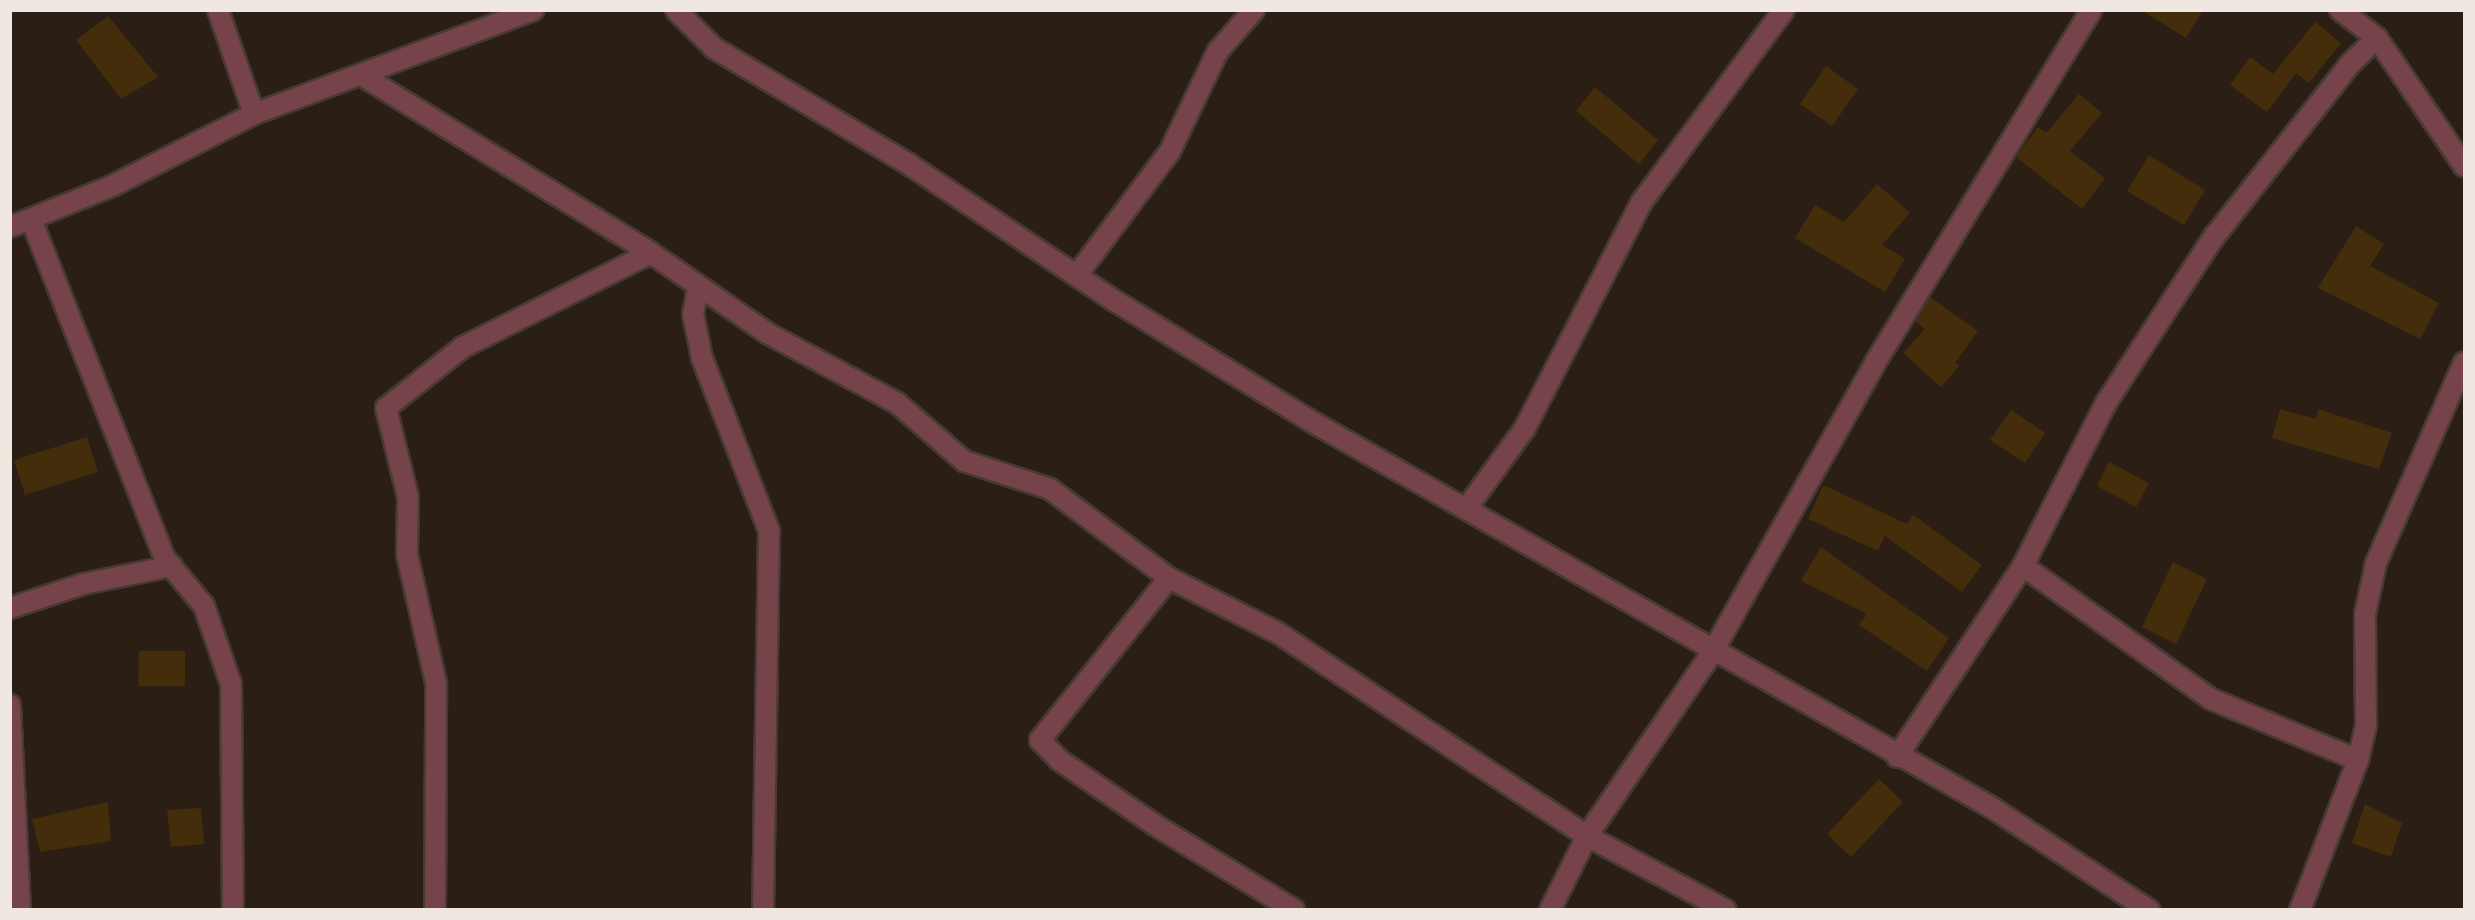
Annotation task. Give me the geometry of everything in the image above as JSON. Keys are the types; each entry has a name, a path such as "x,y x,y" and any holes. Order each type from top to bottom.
{"street":[{"path":"218,10 254,114"},
{"path":"10,227 112,186 254,114 533,10"},
{"path":"676,10 714,48 910,165 1077,275 1316,424 1897,757 1991,807 2149,909"},
{"path":"1077,275 1170,151 1218,51 1254,10"},
{"path":"1466,509 1525,428 1641,203 1784,10"},
{"path":"1550,909 1587,836 1713,651 1875,363 2091,10"},
{"path":"2340,10 2377,38 2464,166"},
{"path":"1897,757 2023,566 2106,403 2214,237 2350,64 2377,38"},
{"path":"361,75 651,252 767,333 897,403 964,461 1050,489 1170,578 1278,633 1587,836 1726,909"},
{"path":"31,219 83,361 172,566 204,606 231,684 233,909"},
{"path":"435,909 436,683 407,554 408,497 386,408 463,347 651,252"},
{"path":"698,287 693,314 702,358 769,531 763,909"},
{"path":"2300,909 2358,760 2366,726 2365,614 2376,563 2464,363"},
{"path":"10,608 83,584 172,566"},
{"path":"2023,566 2211,699 2358,760"},
{"path":"1170,578 1040,740 1059,760 1155,825 1294,909"},
{"path":"10,705 13,866 20,909"}],"building":[{"path":"2141,10 2203,10 2186,38"},
{"path":"108,16 158,77 121,99 76,40"},
{"path":"2315,22 2341,43 2309,83 2296,73 2267,112 2230,85 2250,57 2273,74"},
{"path":"1826,66 1858,89 1832,126 1800,104"},
{"path":"1595,87 1658,140 1639,164 1576,111"},
{"path":"2079,94 2102,113 2070,151 2105,178 2082,209 2016,157 2038,127 2046,133"},
{"path":"2149,155 2205,190 2184,225 2127,191"},
{"path":"1877,184 1910,213 1882,245 1905,259 1885,292 1795,238 1815,205 1844,222"},
{"path":"2356,226 2384,244 2370,266 2439,303 2420,339 2318,288"},
{"path":"1930,297 1978,331 1955,363 1959,366 1941,387 1903,353 1925,329 1915,321"},
{"path":"2280,409 2316,419 2318,409 2392,433 2379,469 2272,438"},
{"path":"2011,410 2045,433 2025,463 1990,440"},
{"path":"87,437 98,472 25,495 14,460"},
{"path":"2109,462 2149,483 2136,507 2097,486"},
{"path":"1823,485 1907,524 1913,515 1982,565 1962,592 1885,536 1878,551 1808,519"},
{"path":"1821,547 1949,638 1927,671 1859,625 1867,614 1801,581"},
{"path":"2173,562 2207,579 2176,644 2142,627"},
{"path":"139,651 185,651 185,686 138,686"},
{"path":"1879,779 1903,802 1851,857 1827,834"},
{"path":"108,802 111,841 40,852 32,819"},
{"path":"2365,804 2402,823 2391,857 2352,843"},
{"path":"201,808 204,844 171,847 167,810"}]}
